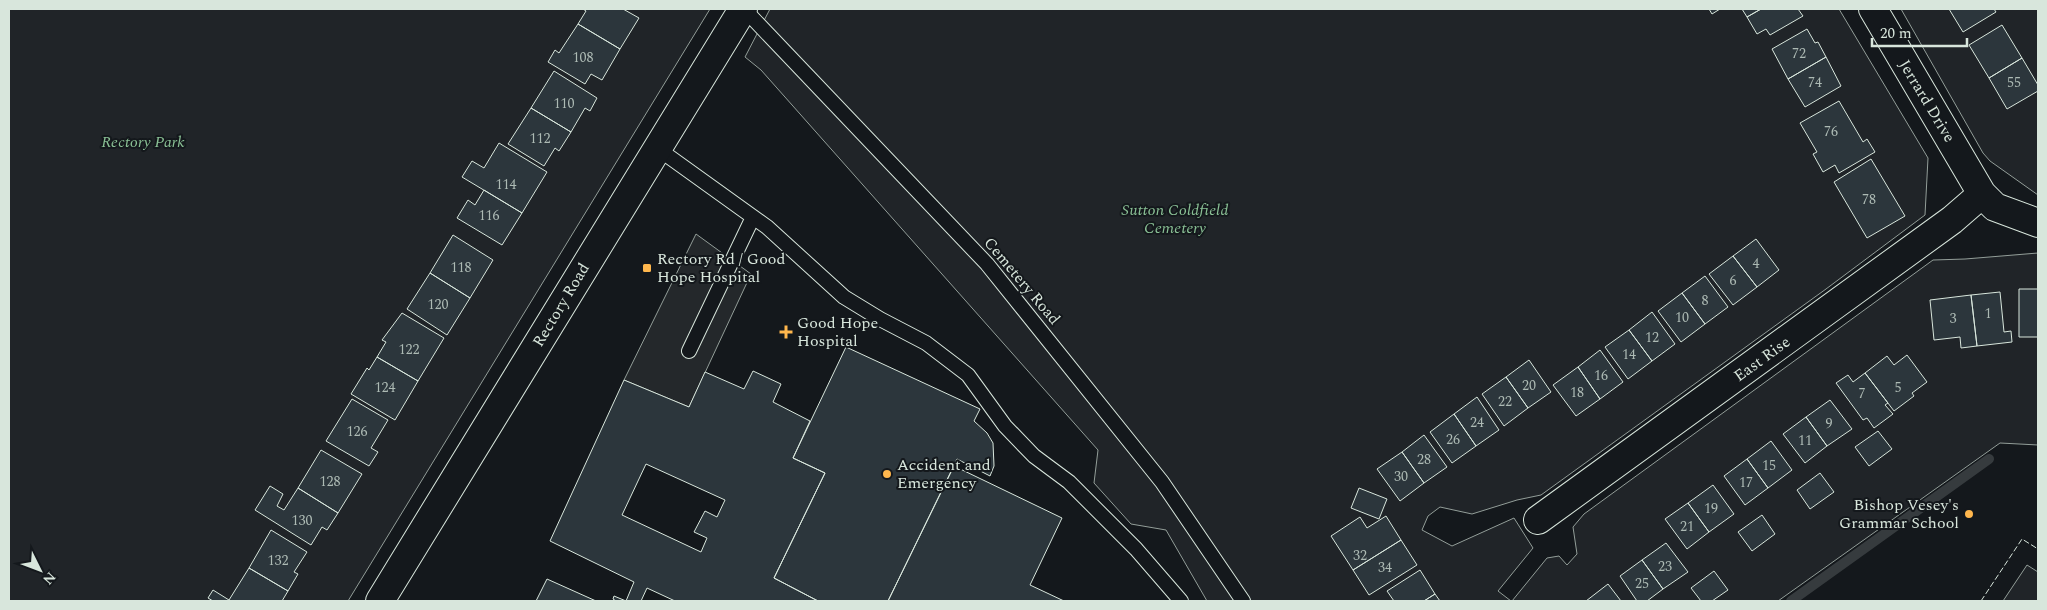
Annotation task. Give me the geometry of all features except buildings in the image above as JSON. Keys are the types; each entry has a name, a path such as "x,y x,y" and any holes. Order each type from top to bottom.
{"street":[{"name":"Rectory Road","path":"380,601 744,9"},
{"name":"Jerrard Drive","path":"1873,9 1982,194"},
{"path":"1982,194 1995,207 2038,223"},
{"name":"East Rise","path":"1538,520 1952,220 1982,194"}],"lane":[{"name":"Cemetery Road","path":"744,9 988,264 1162,482 1243,601"},
{"path":"657,148 767,227 844,297 880,319 926,343 968,375 1005,426 1034,456 1069,482 1130,542 1180,601"},
{"path":"689,351 753,217"}],"green space":[{"name":"Rectory Park","path":"9,9 710,9 348,601 9,601"},
{"name":"Sutton Coldfield Cemetery","path":"770,9 1839,9 1928,158 1925,215 1541,495 1517,500 1472,514 1440,507 1428,516 1422,530 1452,546 1514,518 1533,548 1498,591 1511,601 1207,601 1166,530 1131,524 1094,483 1098,450 761,70 745,57"},
{"path":"1901,9 2038,9 2038,195 1990,161 1983,153"},
{"path":"2038,253 2038,445 2000,443 1778,601 1512,601 1547,558 1559,556 1567,565 1577,554 1573,527 1584,514 1933,260"},
{"path":"2027,565 2038,572 2038,601 2003,601"}],"shaded area":[{"path":"696,234 751,274 689,407 624,380"}],"waterway":[{"path":"1791,601 1989,459"}],"fence":[{"path":"1981,601 2022,539 2038,549"}],"place":[{"name":"Rectory Rd / Good Hope Hospital","path":"647,268"},
{"name":"Good Hope Hospital","path":"786,332"},
{"name":"Accident and Emergency","path":"887,474"},
{"name":"Bishop Vesey's Grammar School","path":"1969,514"}]}
